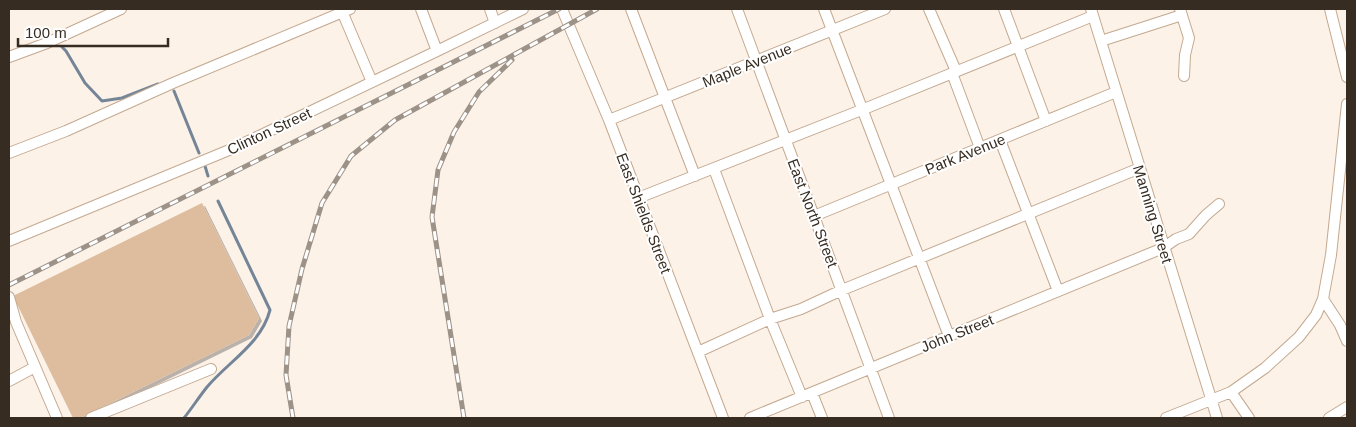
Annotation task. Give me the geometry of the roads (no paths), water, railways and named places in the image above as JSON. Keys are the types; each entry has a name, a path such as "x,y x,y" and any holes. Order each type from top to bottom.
{"street":[{"path":"9,57 48,43 121,9"},
{"path":"421,9 437,52"},
{"path":"490,9 495,23"},
{"name":"Clinton Street","path":"9,241 234,148 523,9"},
{"name":"East Shields Street","path":"562,9 609,120 722,418"},
{"path":"631,9 695,176"},
{"name":"East North Street","path":"737,9 889,418"},
{"path":"824,9 864,109 949,336"},
{"name":"Maple Avenue","path":"609,120 885,9"},
{"path":"930,9 980,148"},
{"path":"1004,9 1046,120"},
{"path":"1330,9 1347,78"},
{"path":"9,153 66,131 269,41 344,10 372,82"},
{"path":"638,198 1019,46 1092,12"},
{"name":"Manning Street","path":"1092,12 1163,248 1217,418"},
{"path":"1101,41 1181,12 1189,38 1185,55 1184,76"},
{"name":"Park Avenue","path":"814,216 1116,92"},
{"path":"1166,418 1231,392 1265,368 1299,337 1316,315 1323,299 1332,255 1347,104"},
{"path":"1000,140 1058,291"},
{"path":"698,352 842,290 1140,168"},
{"path":"714,169 770,320 807,395 822,418"},
{"name":"John Street","path":"750,418 1163,248 1176,239 1189,234 1206,215 1220,204"},
{"path":"9,297 12,324 35,367 57,418"},
{"path":"1323,299 1340,325 1347,342"},
{"path":"9,382 35,367"},
{"path":"91,418 211,369"},
{"path":"1231,392 1249,418"},
{"path":"1329,418 1347,406"}],"waterway":[{"path":"62,47 85,83 102,101 122,98 158,84"},
{"path":"174,91 199,153"},
{"path":"205,166 208,176"},
{"path":"184,418 207,387 252,342 266,322 270,310 218,201"}],"railway":[{"path":"9,285 559,9"},
{"path":"293,418 286,375 289,326 302,269 322,203 351,156 395,120 597,9"},
{"path":"464,418 432,217 438,170 454,132 479,92 512,60"}]}
